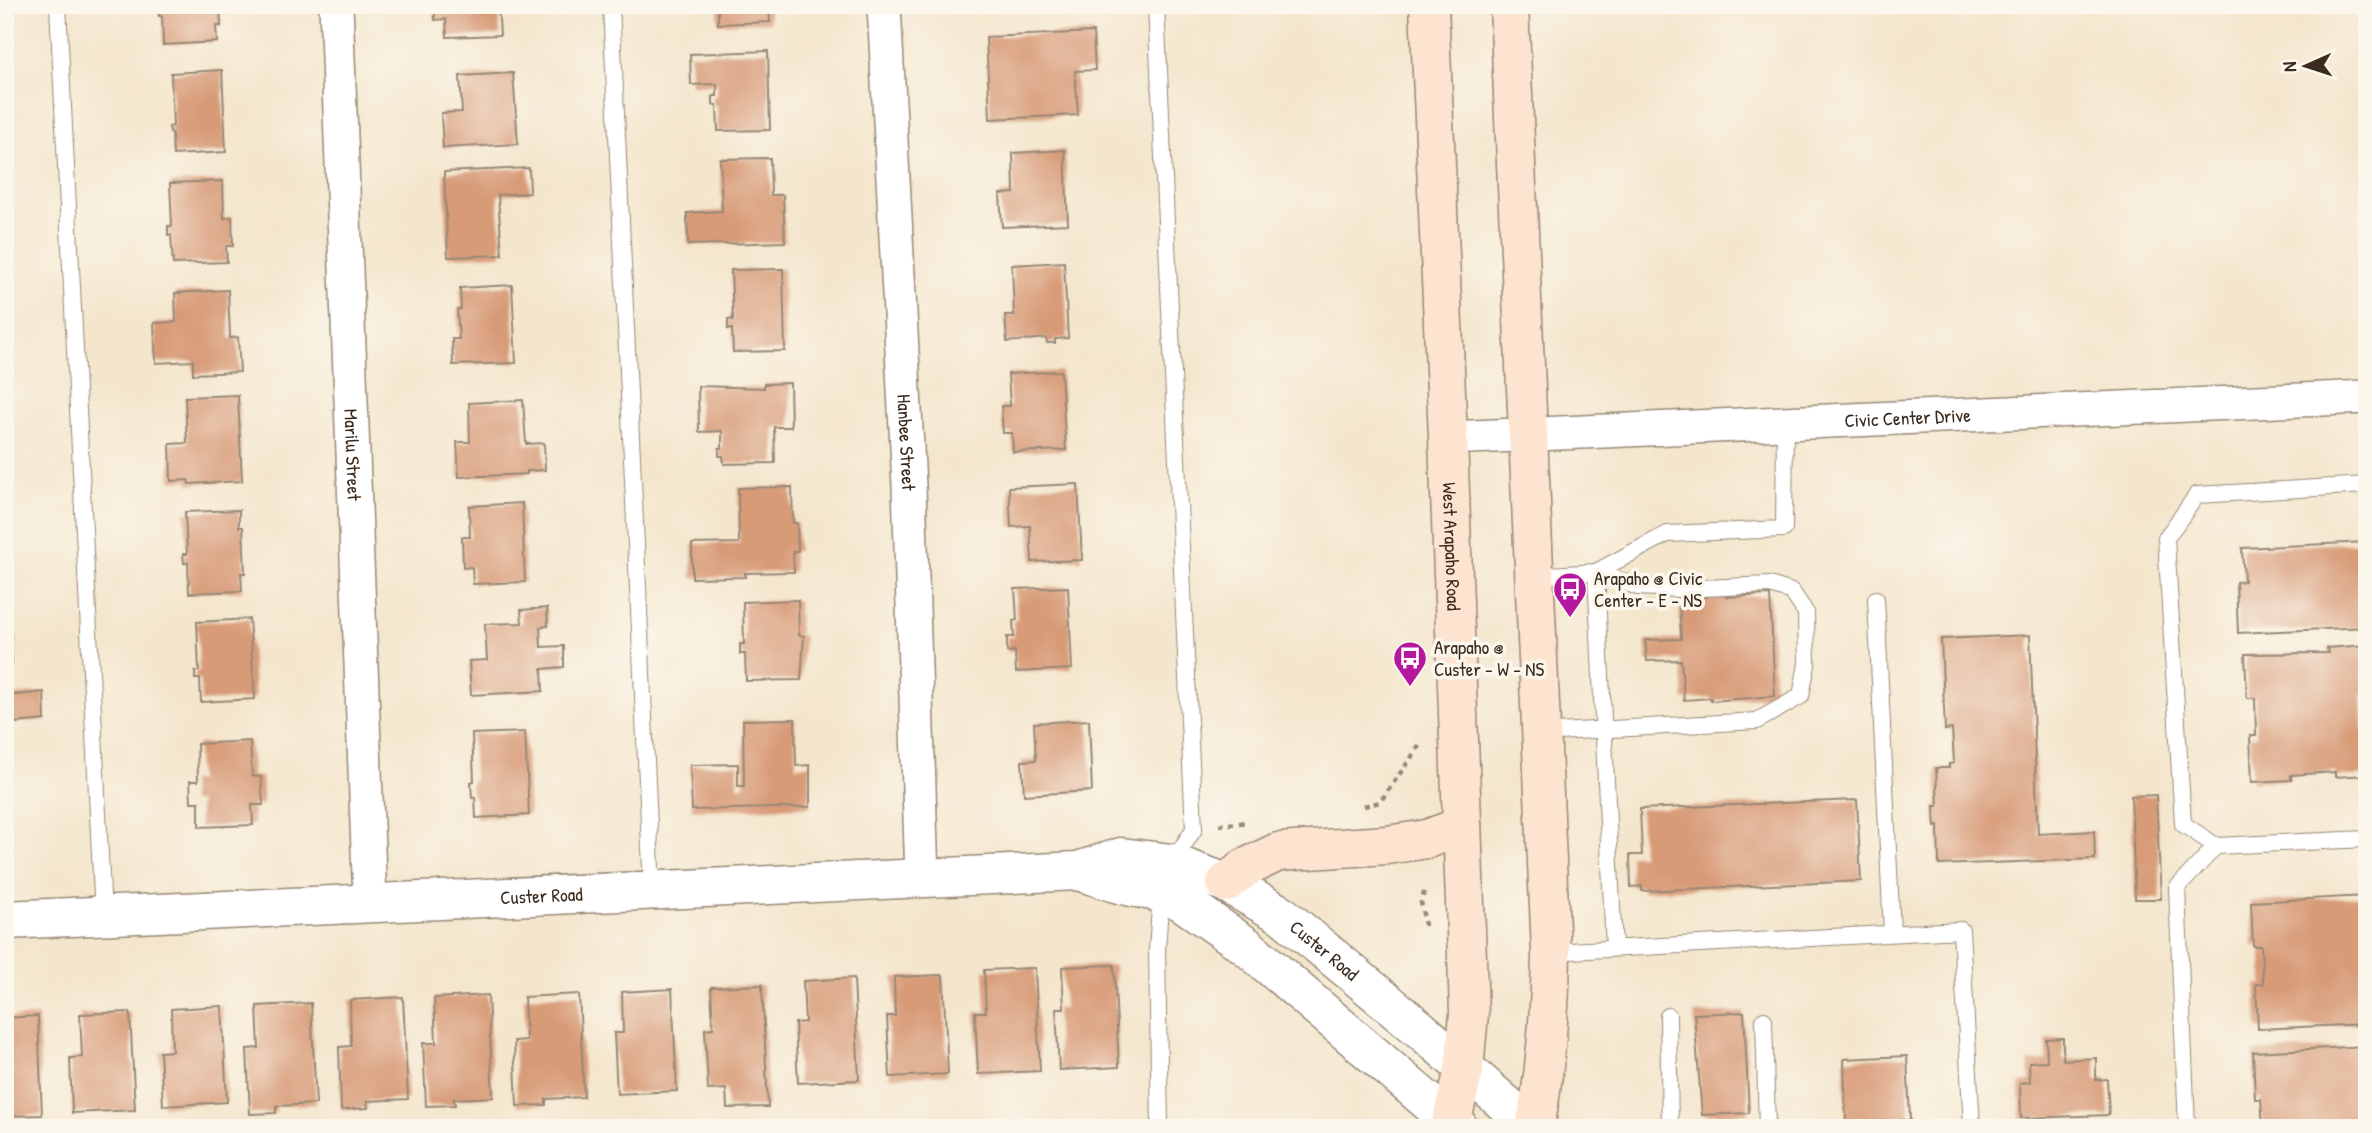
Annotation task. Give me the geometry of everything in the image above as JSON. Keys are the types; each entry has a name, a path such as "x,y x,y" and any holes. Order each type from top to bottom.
{"main road":[{"name":"West Arapaho Road","path":"1429,5 1469,1013 1464,1070 1454,1126"},
{"path":"1509,5 1551,952 1550,1021 1544,1084 1534,1128"},
{"path":"1226,883 1245,868 1278,852 1387,845 1427,839 1462,826"}],"street":[{"name":"Marilu Street","path":"336,5 370,902"},
{"name":"Hanbee Street","path":"884,5 909,486 922,878"},
{"name":"Civic Center Drive","path":"1448,438 2367,397"},
{"name":"Custer Road","path":"5,920 1078,871 1121,857 1167,878 1226,883 1282,915 1422,1030 1464,1070 1534,1128"},
{"name":"Custer Road","path":"1167,878 1181,901 1245,946 1454,1126"}],"lane":[{"path":"58,5 103,915"},
{"path":"611,5 652,890"},
{"path":"1156,5 1194,829 1167,878 1157,950 1160,1128"},
{"path":"1597,572 1668,534 1784,529 1785,424"},
{"path":"2367,485 2197,495 2166,538 2183,824 2216,846 2367,839"},
{"path":"1597,572 1614,948"},
{"path":"1533,576 1597,572 1638,587 1680,589 1770,585 1792,592 1805,613 1807,664 1801,696 1756,721 1540,733"},
{"path":"1876,599 1892,933"},
{"path":"2187,1128 2177,888 2216,846"},
{"path":"1551,952 1961,930 1972,1128"},
{"path":"1668,1016 1670,1128"},
{"path":"1764,1020 1767,1128"}],"path":[{"path":"1356,808 1380,802 1424,739 1425,752"},
{"path":"1194,829 1259,819"}],"building":[{"path":"220,5 221,26 216,26 217,42 163,45 162,16 159,16 158,6"},
{"path":"434,5 498,5 500,35 447,37 446,19 435,20"},
{"path":"718,5 769,5 770,22 718,24"},
{"path":"1006,5 1059,5 1059,7 1006,10"},
{"path":"1093,32 1095,70 1075,71 1078,115 990,119 986,37"},
{"path":"768,51 770,130 718,131 717,105 713,105 713,96 717,96 717,84 691,85 690,54"},
{"path":"222,70 226,152 173,155 172,133 169,127 173,126 171,73"},
{"path":"513,73 518,144 443,148 441,113 462,112 460,76"},
{"path":"1065,150 1068,224 1002,227 1000,194 1014,193 1013,153"},
{"path":"770,158 771,195 783,195 785,242 688,245 687,213 722,211 720,159"},
{"path":"529,168 530,193 498,195 502,255 448,257 444,172"},
{"path":"223,181 224,218 232,217 233,246 226,246 227,262 173,264 171,235 168,235 168,226 172,226 170,183"},
{"path":"1064,262 1068,338 1055,339 1055,343 1047,343 1046,338 1007,342 1005,315 1014,315 1012,265"},
{"path":"783,269 785,351 733,352 732,329 728,329 728,319 733,320 731,270"},
{"path":"512,285 516,363 453,365 452,339 459,339 457,310 461,309 460,288"},
{"path":"228,290 230,338 238,337 240,372 193,374 193,361 156,363 154,323 176,322 175,293"},
{"path":"1061,371 1066,450 1013,452 1012,433 1003,433 1001,406 1010,406 1008,374"},
{"path":"790,383 791,427 774,427 775,463 724,464 723,456 719,456 722,431 699,432 698,386 764,388 764,384"},
{"path":"238,395 242,481 189,484 188,480 171,481 170,444 187,443 185,397"},
{"path":"523,400 526,444 544,443 545,470 527,471 527,474 459,477 457,442 470,442 469,403"},
{"path":"1078,484 1082,560 1032,562 1030,526 1011,527 1009,487"},
{"path":"792,487 793,523 797,523 798,551 793,551 794,572 745,573 746,577 692,578 692,544 739,543 738,488"},
{"path":"522,503 525,582 473,584 472,567 463,568 462,537 470,537 469,506"},
{"path":"239,510 239,527 243,527 245,573 241,573 242,591 189,593 188,563 184,563 183,554 187,554 185,512"},
{"path":"2367,542 2367,627 2238,633 2236,582 2244,581 2242,548"},
{"path":"1068,587 1072,669 1016,672 1015,651 1007,652 1007,637 1014,637 1013,621 1017,620 1015,589"},
{"path":"1707,594 1727,594 1727,597 1770,595 1775,696 1711,701 1711,698 1684,700 1681,660 1647,661 1645,640 1681,639 1679,599 1707,597"},
{"path":"798,600 799,635 804,636 801,680 746,681 745,654 740,654 740,644 744,644 743,602"},
{"path":"547,608 548,626 540,627 541,647 564,646 564,667 542,669 543,691 471,695 469,661 487,660 485,624 522,623 521,610"},
{"path":"249,619 255,699 201,702 200,679 195,679 195,671 199,671 197,622"},
{"path":"5,629 11,629 12,665 5,665"},
{"path":"2030,635 2038,834 2094,831 2095,859 1939,865 1938,826 1935,827 1934,806 1938,806 1936,768 1949,768 1949,764 1954,763 1952,729 1945,730 1941,639"},
{"path":"2367,645 2367,694 2362,694 2364,731 2367,731 2367,775 2335,777 2335,772 2291,775 2291,780 2252,782 2250,736 2256,736 2255,698 2247,698 2245,654 2328,653 2327,648"},
{"path":"44,692 45,720 5,724 5,696"},
{"path":"795,719 796,766 810,765 810,807 692,810 690,765 738,764 738,786 744,786 743,720"},
{"path":"1089,720 1092,791 1024,795 1022,761 1036,760 1034,723"},
{"path":"525,732 529,815 476,818 471,782 474,781 472,734"},
{"path":"250,741 252,776 261,777 263,805 252,805 253,825 199,827 199,802 191,802 190,781 198,781 197,744"},
{"path":"2156,795 2161,899 2135,899 2131,796"},
{"path":"1857,800 1861,881 1642,891 1642,886 1631,887 1630,855 1642,855 1640,809"},
{"path":"2367,896 2367,1024 2258,1029 2256,984 2263,984 2261,946 2253,946 2251,902"},
{"path":"1114,965 1119,1067 1059,1070 1056,1008 1064,1008 1062,967"},
{"path":"1035,968 1040,1071 978,1074 975,1012 986,1012 984,970"},
{"path":"943,975 948,1074 890,1077 887,1016 895,1016 894,977"},
{"path":"854,978 859,1080 798,1083 795,1023 805,1022 803,981"},
{"path":"762,985 768,1107 727,1108 726,1089 708,1090 705,1029 713,1028 711,987"},
{"path":"672,989 677,1091 617,1094 614,1033 623,1033 622,992"},
{"path":"579,994 584,1097 546,1099 546,1105 517,1106 514,1041 526,1040 524,997"},
{"path":"488,995 493,1097 454,1099 455,1105 426,1106 423,1043 436,1043 434,998"},
{"path":"403,997 408,1099 367,1101 368,1108 341,1110 339,1047 351,1046 350,1000"},
{"path":"311,1003 316,1104 276,1106 276,1113 250,1114 247,1049 259,1048 257,1006"},
{"path":"222,1006 227,1102 163,1106 160,1052 172,1051 171,1009"},
{"path":"130,1012 135,1110 72,1113 70,1058 82,1057 80,1014"},
{"path":"1744,1012 1749,1113 1702,1115 1694,1014"},
{"path":"38,1016 42,1115 5,1116 5,1018"},
{"path":"2063,1038 2063,1060 2096,1058 2096,1080 2107,1079 2109,1115 2021,1118 2020,1083 2030,1082 2029,1062 2047,1061 2046,1039"},
{"path":"2367,1046 2367,1128 2263,1128 2261,1099 2255,1099 2253,1052"},
{"path":"1907,1056 1910,1120 1889,1121 1889,1126 1872,1127 1872,1122 1846,1124 1844,1059"}],"place":[{"name":"Arapaho @ Civic Center - E - NS","path":"1570,619"},
{"name":"Arapaho @ Custer - W - NS","path":"1410,688"}]}
